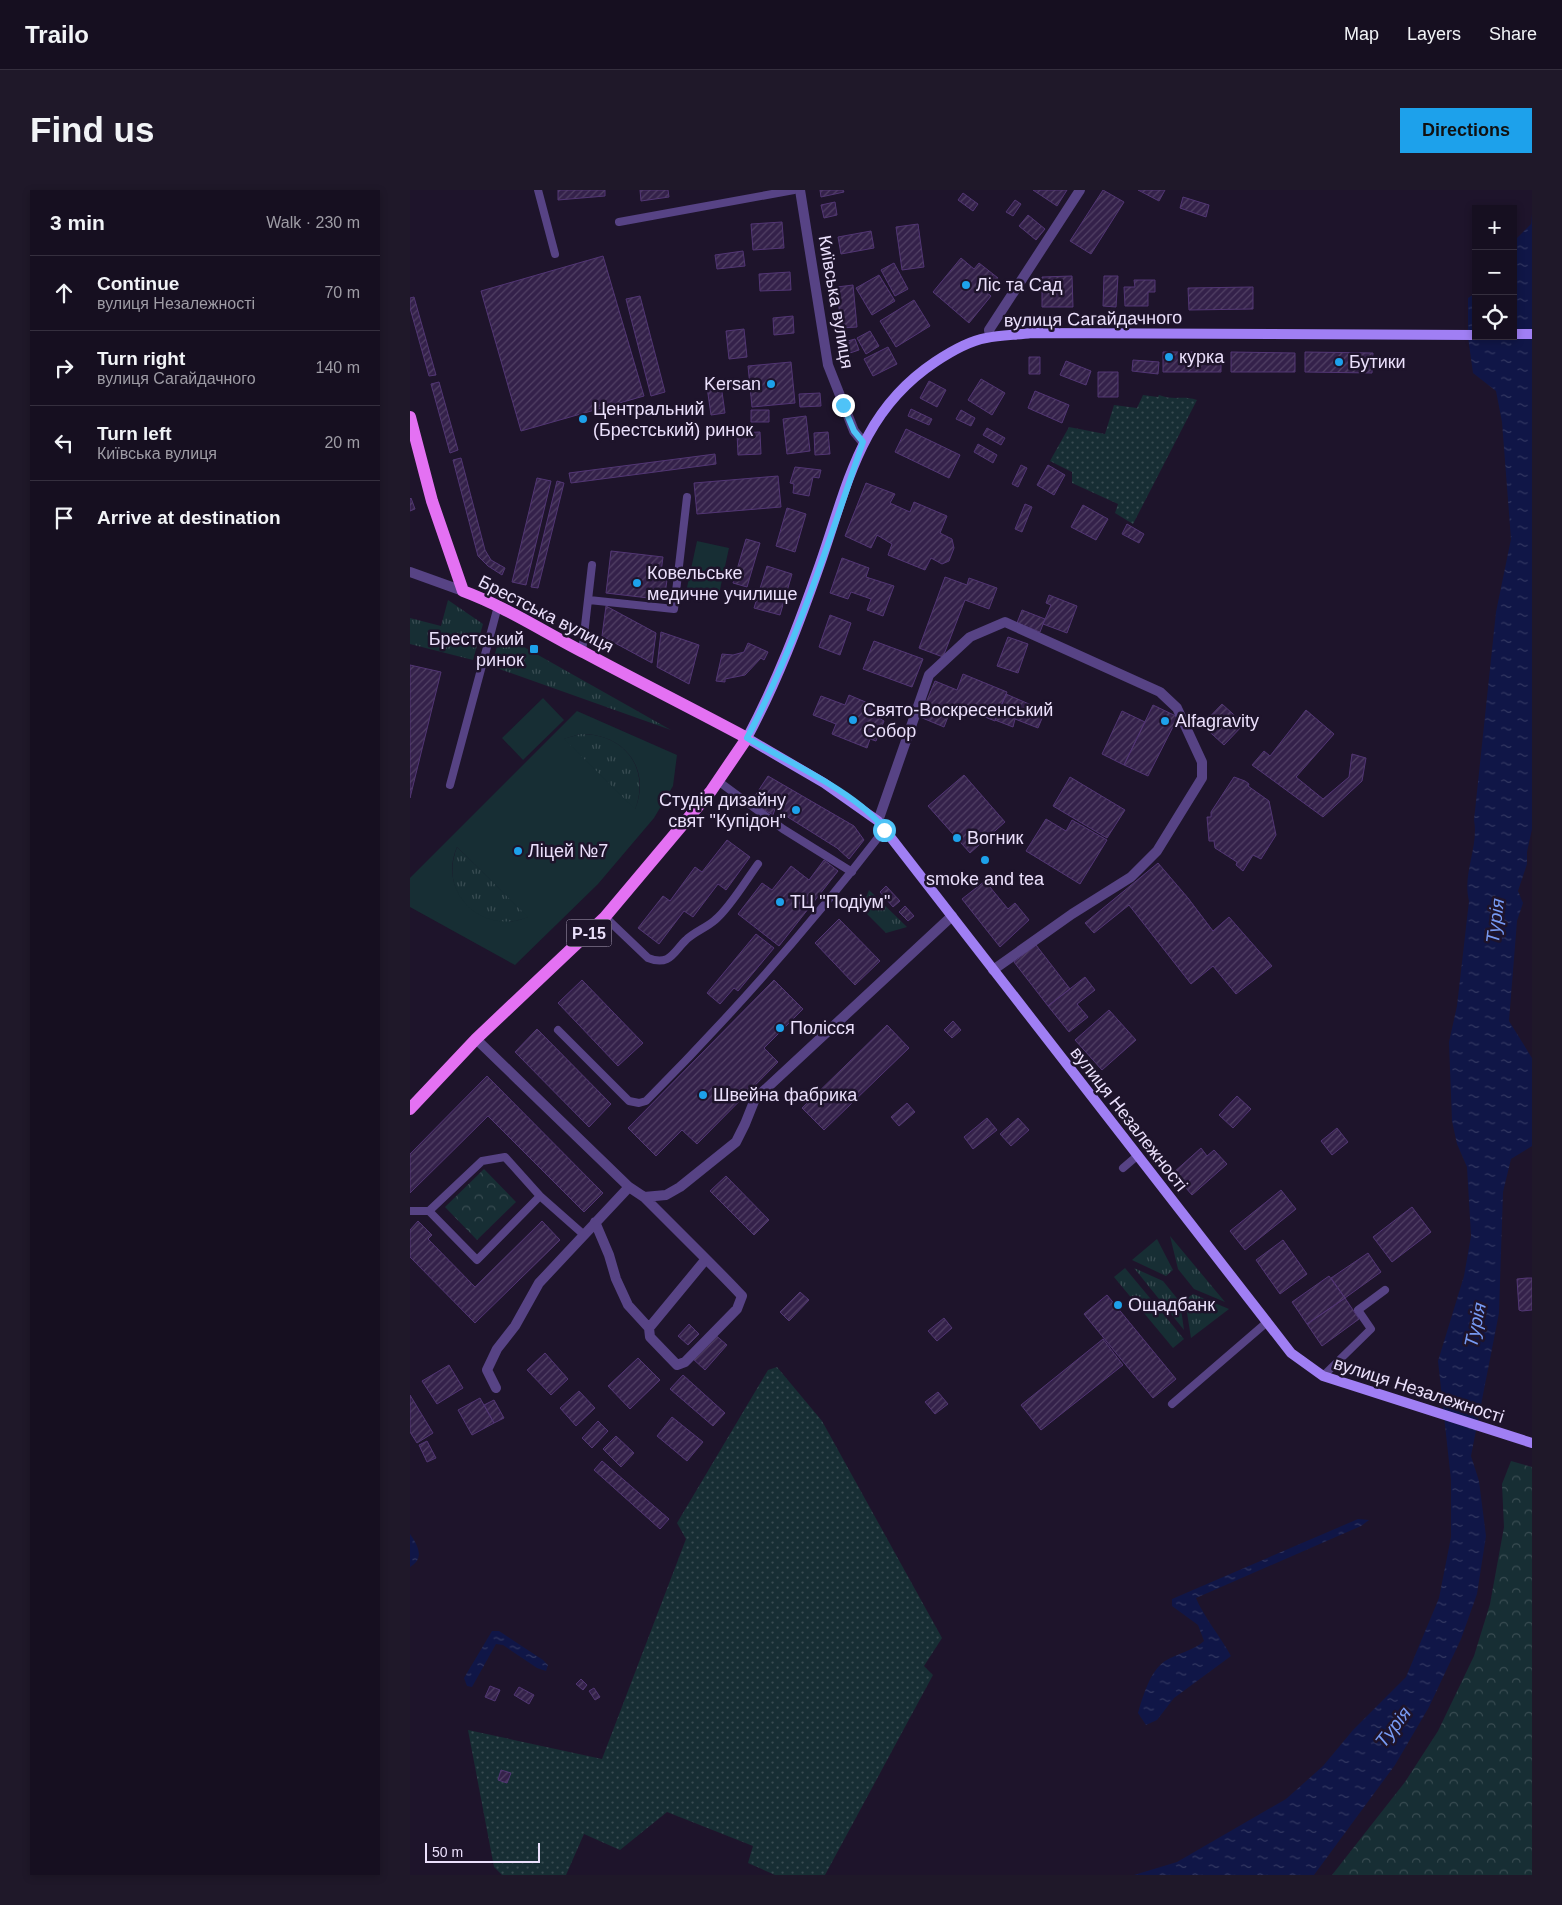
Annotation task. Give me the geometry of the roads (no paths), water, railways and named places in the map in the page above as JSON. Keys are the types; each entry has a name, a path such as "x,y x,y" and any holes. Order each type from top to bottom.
{"main road":[{"name":"вулиця Сагайдачного","path":"747,738 772,690 801,620 863,442 893,396 916,374 949,352 990,337 1031,333 1472,335"},
{"path":"1517,334 1532,334"},
{"name":"Брестська вулиця","path":"410,417 432,501 463,591 498,606 747,738"},
{"name":"Р-15","path":"410,1109 476,1039 605,917 718,781 747,738"},
{"name":"вулиця Незалежності","path":"747,738 836,791 881,826 1291,1354 1323,1376 1348,1386 1532,1443"}],"street":[{"name":"Київська вулиця","path":"800,190 828,365 854,431 863,442"},
{"path":"990,337 989,330 1080,190"},
{"path":"410,572 463,591"},
{"path":"881,826 929,675 970,637 1005,622 1160,692 1178,708 1202,762 1202,778 1157,851 1131,877 1072,914 993,970"},
{"path":"644,1197 666,1195 680,1187 736,1142 746,1124 755,1098 952,916"},
{"path":"476,1039 629,1187 644,1197 742,1296 737,1309 685,1362 677,1365 650,1337 649,1328 628,1305 616,1279 609,1255 595,1222"},
{"path":"496,1388 487,1370 490,1362 515,1326 539,1283 629,1187"},
{"path":"649,1328 706,1259"}],"lane":[{"path":"538,190 555,254"},
{"path":"619,222 794,190"},
{"path":"589,600 674,609 687,497"},
{"path":"582,652 592,565"},
{"path":"450,785 498,606"},
{"path":"718,781 782,829 852,872"},
{"path":"558,1030 629,1101 639,1103 646,1101 739,1005 783,956 852,872 881,826"},
{"path":"605,917 648,958 655,961 675,956 686,940 717,919 758,864"},
{"path":"410,1211 429,1211 482,1161 505,1156 540,1196 583,1234"},
{"path":"1123,1168 1137,1156"},
{"path":"429,1211 477,1260 540,1196"},
{"path":"1323,1376 1371,1329 1358,1310 1385,1290"},
{"path":"1172,1404 1266,1323"}],"water":[{"name":"Турія","path":"1532,214 1532,829 1527,852 1527,864 1518,891 1523,903 1517,921 1509,1021 1532,1058 1532,1146 1511,1159 1503,1192 1499,1313 1471,1456 1479,1481 1486,1536 1477,1594 1461,1639 1429,1707 1395,1765 1314,1875 1134,1875 1177,1862 1286,1799 1323,1766 1353,1730 1406,1677 1439,1598 1451,1537 1451,1480 1438,1361 1464,1276 1471,1236 1467,1167 1457,1144 1452,1121 1449,1042 1457,1006 1469,901 1467,891 1474,840 1474,820 1496,612 1511,539 1502,422 1496,391 1473,373 1468,337 1468,298 1472,296 1472,340 1517,340 1517,238 1531,224"},
{"path":"1358,1519 1369,1520 1361,1526 1196,1598 1231,1656 1174,1698 1157,1720 1146,1725 1138,1713 1148,1684 1155,1671 1165,1661 1204,1641 1198,1625 1172,1606 1172,1599"},
{"path":"410,1534 417,1547 419,1556 415,1564 410,1567"},
{"path":"492,1631 499,1631 543,1660 548,1665 546,1671 537,1668 503,1645 496,1644 472,1687 467,1686 464,1678"}],"place":[{"name":"Ліс та Сад","path":"966,285"},
{"name":"курка","path":"1169,357"},
{"name":"Бутики","path":"1339,362"},
{"name":"Kersan","path":"771,384"},
{"name":"Центральний (Брестський) ринок","path":"583,419"},
{"name":"Ковельське медичне училище","path":"637,583"},
{"name":"Брестський ринок","path":"534,649"},
{"name":"Свято-Воскресенський Собор","path":"853,720"},
{"name":"Alfagravity","path":"1165,721"},
{"name":"Студія дизайну свят \"Купідон\"","path":"796,810"},
{"name":"Вогник","path":"957,838"},
{"name":"Ліцей №7","path":"518,851"},
{"name":"smoke and tea","path":"985,860"},
{"name":"ТЦ \"Подіум\"","path":"780,902"},
{"name":"Полісся","path":"780,1028"},
{"name":"Швейна фабрика","path":"703,1095"},
{"name":"Ощадбанк","path":"1118,1305"}]}
